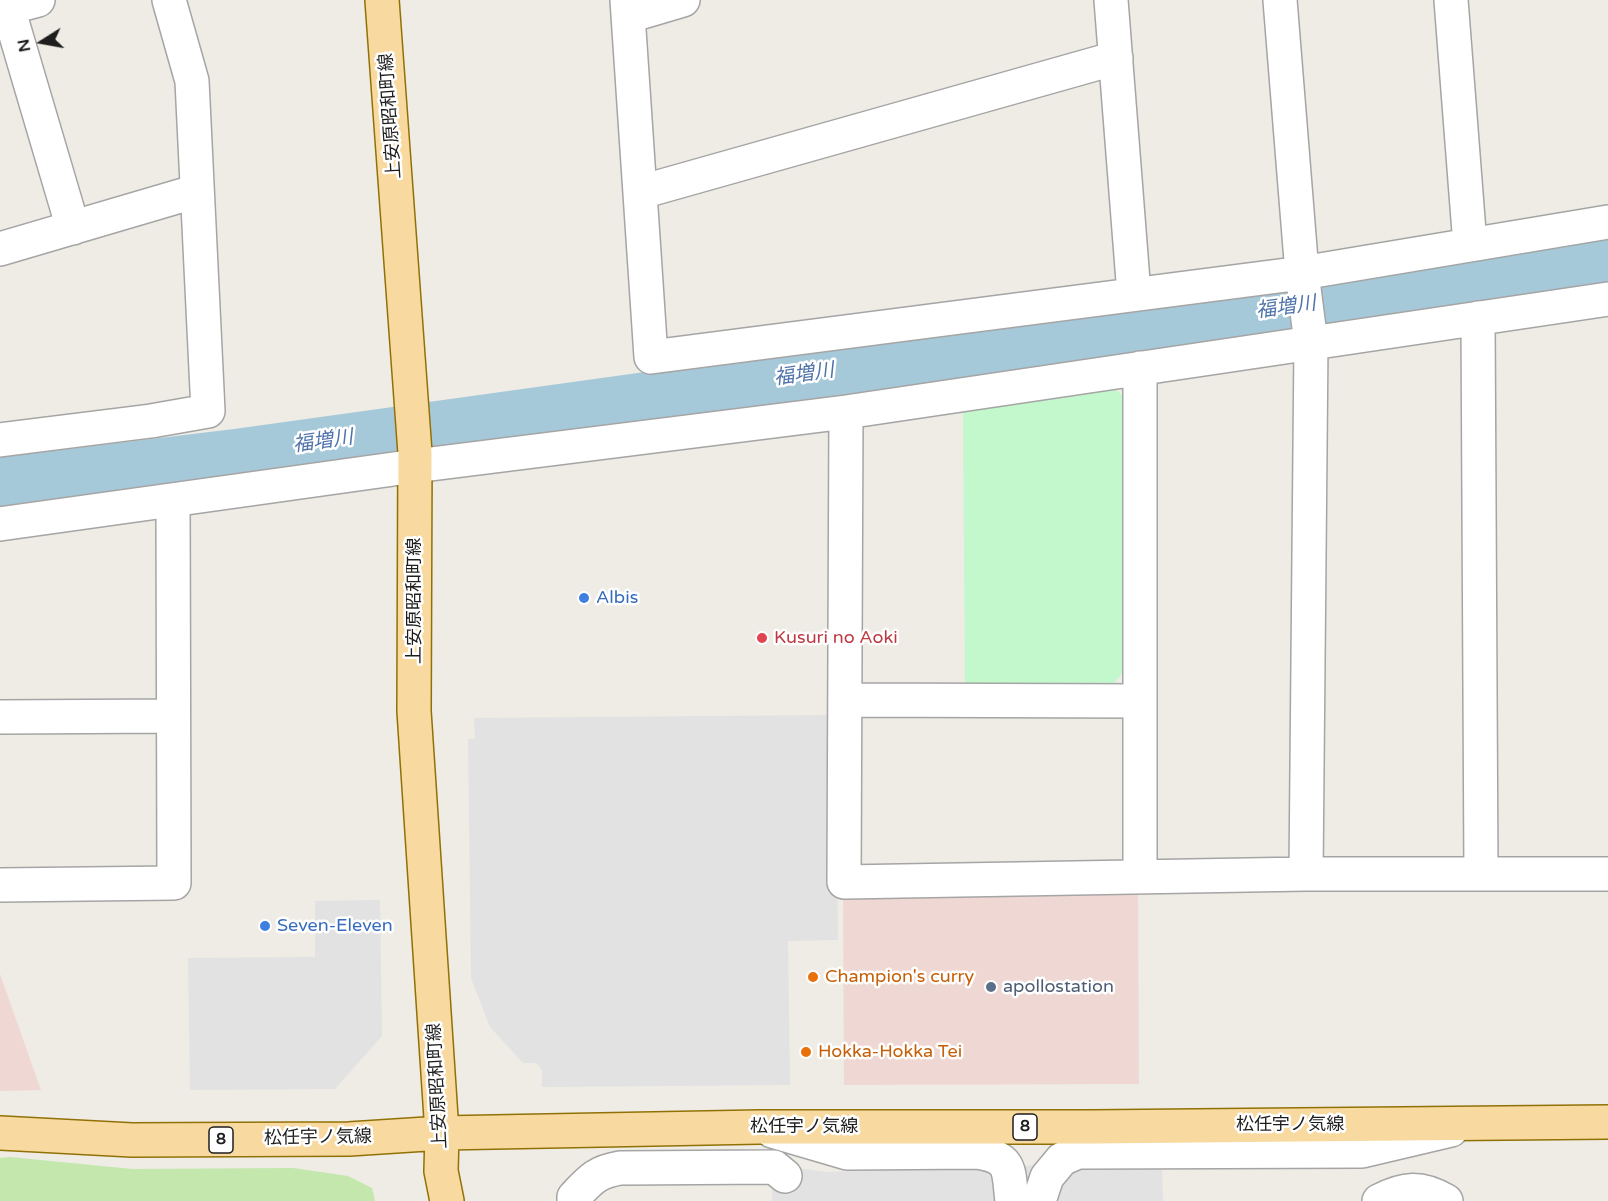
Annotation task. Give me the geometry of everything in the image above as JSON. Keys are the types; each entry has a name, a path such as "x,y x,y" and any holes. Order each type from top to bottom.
{"main road":[{"name":"上安原昭和町線","path":"382,0 412,397 415,460 414,711 442,1133 441,1171 447,1201"},
{"name":"松任宇ノ気線","path":"0,1133 132,1140 349,1139 442,1133 759,1127 1093,1127 1608,1122"}],"street":[{"path":"0,440 151,421 208,411 192,81 169,0"},
{"path":"683,0 628,8 651,357 1134,294 1302,277 1608,222"},
{"path":"1112,0 1134,294"},
{"path":"1280,0 1302,277 1310,337 1306,873"},
{"path":"1451,0 1470,245"},
{"path":"15,6 73,228"},
{"path":"641,192 1116,58"},
{"path":"0,249 197,191"},
{"path":"0,524 173,500 415,460 846,412 1140,368 1310,337 1478,318 1608,299"},
{"path":"1478,318 1482,874"},
{"path":"1140,368 1140,876"},
{"path":"846,412 846,700 843,882 1306,873 1608,874"},
{"path":"0,885 174,883 173,500"},
{"path":"846,700 1140,701"},
{"path":"0,717 173,716"},
{"path":"1040,1201 1047,1177 1062,1159 1078,1152 1362,1150 1483,1123"},
{"path":"759,1127 847,1153 977,1152 995,1155 1005,1163 1012,1201"},
{"path":"573,1201 593,1176 605,1170 620,1168 774,1167 785,1176"},
{"path":"1379,1201 1395,1193 1413,1189 1434,1194 1446,1201"}],"shaded area":[{"path":"835,715 838,940 788,941 790,1085 542,1087 542,1070 536,1063 523,1063 490,1027 471,978 468,739 475,739 474,718"},
{"name":"apollostation","path":"1138,890 1139,1084 844,1085 843,891"},
{"path":"380,900 382,1036 335,1089 190,1090 188,958 315,957 315,901"},
{"path":"0,974 41,1090 0,1091"},
{"path":"1162,1161 1163,1201 772,1201 772,1165 827,1172"}],"green space":[{"path":"1110,384 1126,399 1124,671 1111,687 965,689 963,412"},
{"path":"10,1157 132,1169 293,1168 348,1176 372,1188 375,1201 0,1201 0,1158"}],"waterway":[{"name":"福増川","path":"0,483 239,454 1608,264"}],"place":[{"name":"Albis","path":"584,598"},
{"name":"Kusuri no Aoki","path":"762,638"},
{"name":"Seven-Eleven","path":"265,926"},
{"name":"Champion's curry","path":"813,977"},
{"name":"apollostation","path":"991,987"},
{"name":"Hokka-Hokka Tei","path":"806,1052"}]}
